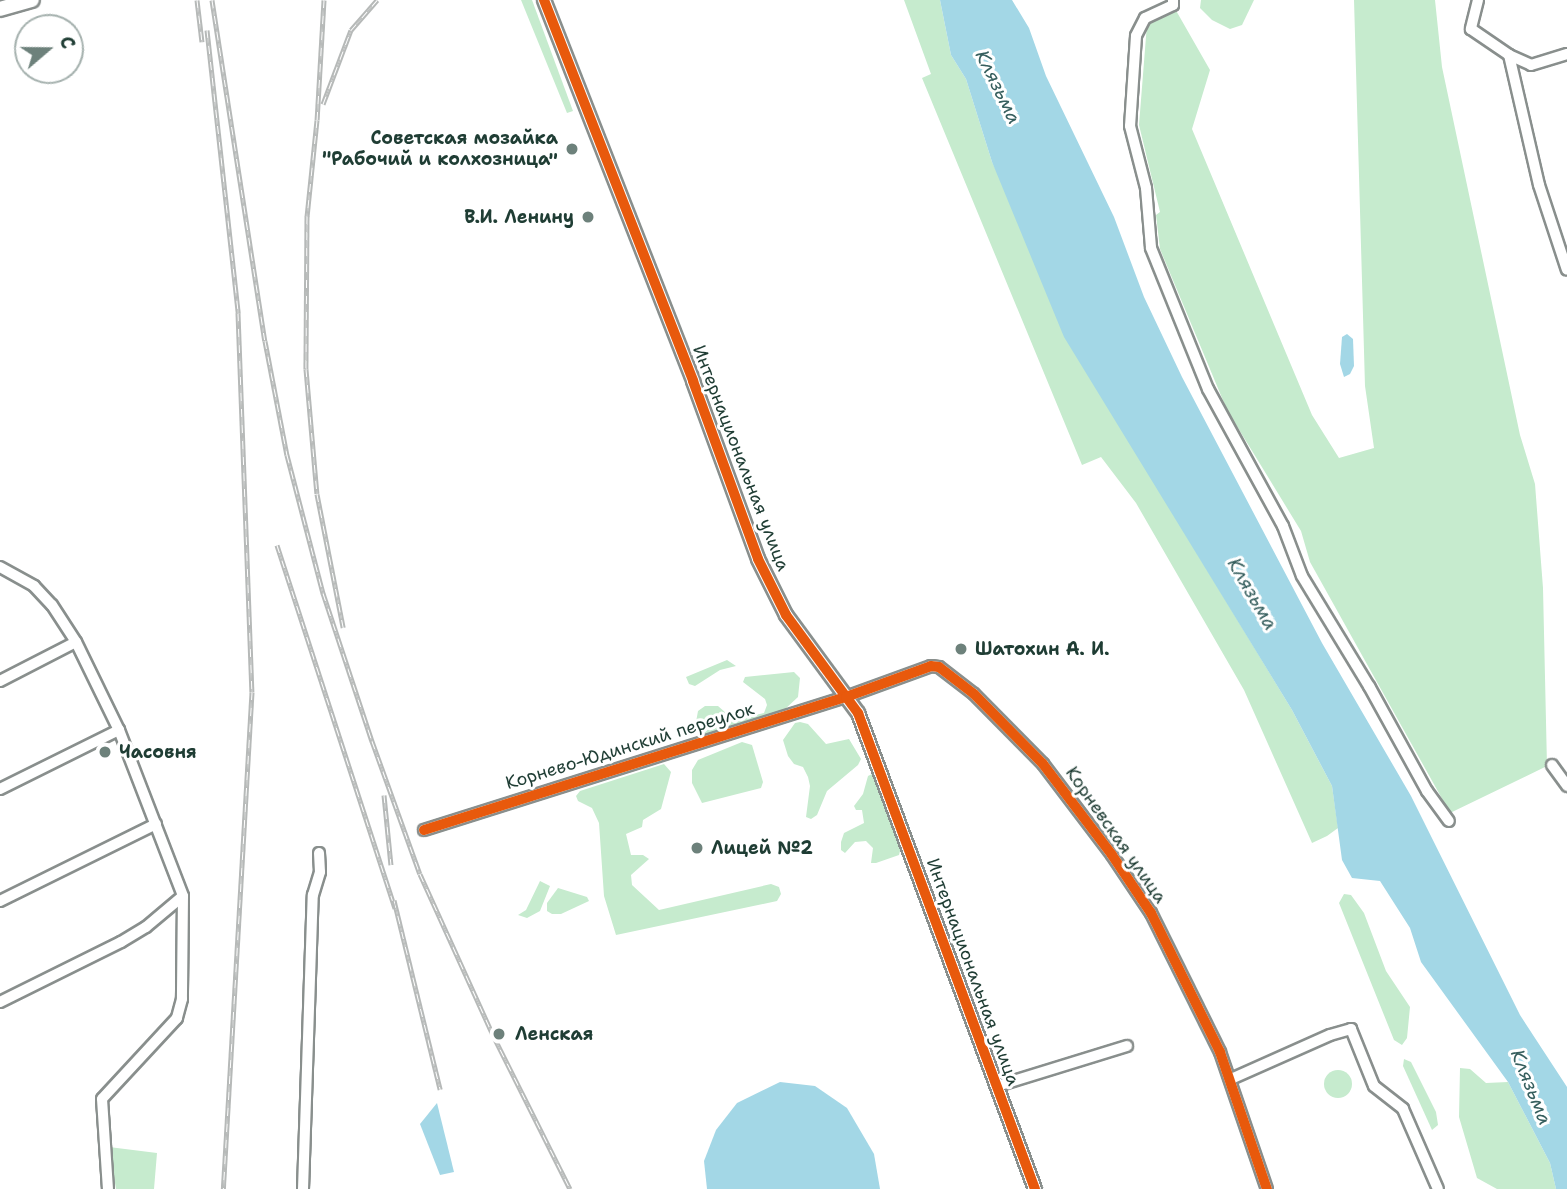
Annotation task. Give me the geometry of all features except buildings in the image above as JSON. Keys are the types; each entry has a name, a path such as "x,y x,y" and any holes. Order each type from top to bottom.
{"main road":[{"path":"0,9 32,0"},
{"path":"0,1 16,3"}],"street":[{"name":"Интернациональная улица","path":"544,0 693,381 758,559 786,615 861,721 1035,1189"},
{"path":"1186,0 1173,2 1145,18 1136,36 1130,126 1146,188 1151,248 1208,389 1283,526 1302,576 1369,686 1427,791 1449,821"},
{"path":"1478,0 1471,29 1509,55 1531,65 1567,54"},
{"path":"1509,55 1539,185 1567,270"},
{"path":"0,567 34,586 52,605 76,642 119,730 183,896 182,999 177,1018 102,1099 108,1189"},
{"path":"0,681 76,642"},
{"name":"Корневская улица","path":"846,697 935,666 974,694 1043,764 1112,855 1166,939 1231,1079 1267,1189"},
{"name":"Корнево-Юдинский переулок","path":"424,830 846,697"},
{"path":"0,789 119,730"},
{"path":"1552,765 1567,786"},
{"path":"0,901 156,824"},
{"path":"303,1189 313,895 320,872 319,853"},
{"path":"0,1002 121,942 146,927 183,896"},
{"path":"1231,1079 1330,1035 1351,1029 1374,1086 1403,1109 1438,1189"},
{"path":"997,1086 1127,1046"}],"green space":[{"path":"521,0 532,0 573,111 567,113"},
{"path":"904,0 940,0 951,55 966,79 992,162 1152,479 1292,710 1332,786 1338,828 1327,836 1312,843 1244,690 1136,503 1101,457 1082,465 922,78 931,74"},
{"path":"1201,0 1254,0 1242,25 1230,29 1212,20 1200,8"},
{"path":"1354,0 1435,0 1442,67 1520,435 1535,484 1543,588 1547,766 1450,813 1310,562 1301,531 1227,410 1160,249 1156,215 1160,212 1139,125 1147,24 1174,7 1210,70 1192,129 1312,415 1339,458 1374,448 1365,386"},
{"path":"727,660 736,666 720,670 695,686 689,684 686,677"},
{"path":"794,672 800,678 798,697 783,711 706,735 701,732 696,722 698,711 705,706 718,706 734,720 764,713 767,705 765,699 743,682 745,677"},
{"path":"795,723 808,724 826,744 849,739 861,759 858,765 827,791 817,815 811,819 806,817 810,786 808,777 803,767 794,764 788,756 783,740"},
{"path":"742,742 752,745 763,782 761,788 702,803 692,783 692,770 698,760"},
{"path":"664,764 671,772 661,809 643,820 642,827 626,834 631,855 643,855 649,859 631,875 632,885 659,910 771,884 779,887 781,894 777,901 616,935 604,896 599,823 592,808 578,801 576,796 580,791"},
{"path":"872,774 901,847 899,855 876,863 871,863 873,848 866,841 855,842 845,853 841,850 844,833 864,823 862,810 856,810 854,806 863,794 868,776"},
{"path":"540,881 550,886 540,911 527,918 518,915 526,910"},
{"path":"558,888 587,897 589,901 561,914 552,914 547,911 547,903"},
{"path":"1344,894 1351,895 1364,913 1386,971 1410,1007 1407,1038 1402,1045 1394,1040 1339,903"},
{"path":"1404,1059 1411,1062 1436,1112 1438,1125 1432,1130 1403,1066"},
{"path":"1460,1068 1470,1069 1486,1083 1508,1082 1550,1163 1556,1189 1497,1189 1477,1178 1459,1117"},
{"path":"1338,1070 1348,1074 1352,1084 1348,1094 1338,1098 1328,1094 1324,1084 1328,1074"},
{"path":"109,1147 157,1153 154,1189 116,1189"}],"water":[{"name":"Клязьма","path":"940,0 1012,0 1029,28 1046,76 1114,217 1144,297 1182,377 1322,643 1411,796 1520,1015 1567,1087 1567,1189 1556,1189 1550,1163 1508,1082 1421,962 1410,928 1380,881 1352,878 1342,860 1332,786 1292,710 1064,337 992,162 966,79 951,55"},
{"path":"1347,334 1353,339 1354,366 1350,374 1344,377 1340,364 1342,337"},
{"path":"780,1082 815,1086 847,1108 874,1154 880,1189 707,1189 704,1161 716,1130 737,1103"},
{"path":"437,1103 454,1172 440,1175 420,1124"}],"railway":[{"path":"197,0 202,42"},
{"path":"212,0 265,341 287,455 323,593 420,874 493,1035 570,1189"},
{"path":"324,0 317,120 307,216 306,369 317,494 343,627"},
{"path":"323,104 351,30 377,0"},
{"path":"207,30 238,313 252,692 223,1189"},
{"path":"277,545 395,908"},
{"path":"384,795 391,865"},
{"path":"394,900 440,1089"}],"cycle path":[{"path":"544,0 693,381 758,559 786,615 858,713 1035,1189"},
{"path":"424,830 846,697 931,666 939,667 974,694 1043,764 1112,855 1151,913 1220,1052 1267,1189"}],"place":[{"name":"Советская мозайка \"Рабочий и колхозница\"","path":"572,149"},
{"name":"В.И. Ленину","path":"588,217"},
{"name":"Шатохин А. И.","path":"961,649"},
{"name":"Часовня","path":"105,752"},
{"name":"Лицей №2","path":"697,848"},
{"name":"Ленская","path":"499,1034"}]}
